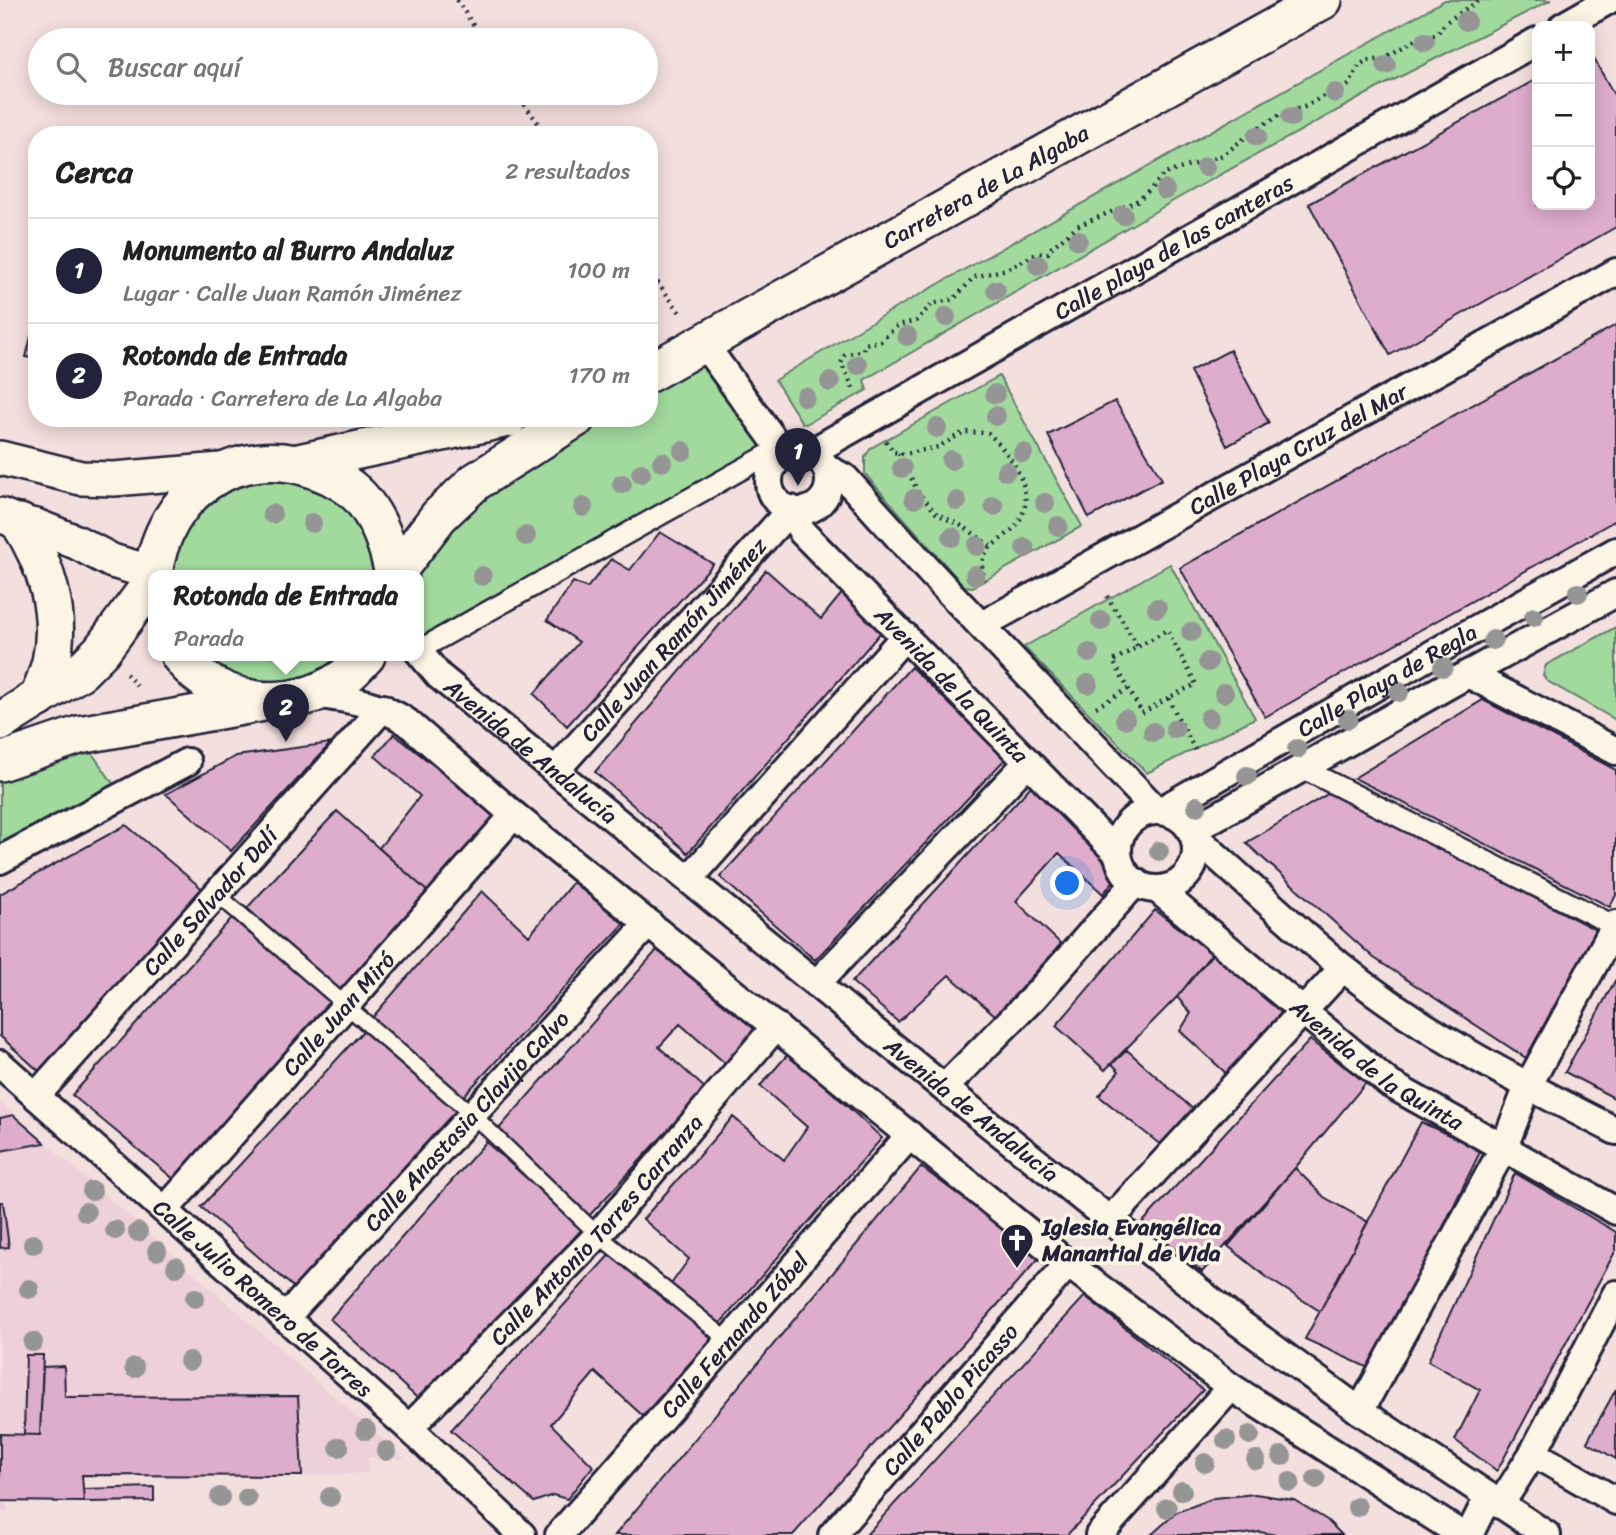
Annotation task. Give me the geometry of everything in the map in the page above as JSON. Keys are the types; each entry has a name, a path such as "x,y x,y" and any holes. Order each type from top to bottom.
{"main road":[{"name":"Carretera de La Algaba","path":"658,368 1323,0"},
{"path":"154,570 157,550 169,521 189,495 214,477 233,469 268,462 298,463 466,427"},
{"path":"398,570 439,516 475,482 562,427"},
{"path":"298,463 333,476 363,499 383,531 393,570"},
{"path":"10,519 35,548 52,598 55,630 51,663 39,698"},
{"path":"0,722 81,671 101,651 148,584"},
{"path":"184,661 211,685 239,697 270,701 285,701 315,694 343,678 361,661"},
{"path":"0,762 79,735 270,701"}],"street":[{"path":"1572,21 1609,0"},
{"name":"Calle playa de las canteras","path":"800,456 1532,44"},
{"name":"Calle Playa Cruz del Mar","path":"982,625 1616,272"},
{"path":"704,344 828,487 818,504 800,510 791,509"},
{"path":"800,456 845,478 930,572 1159,811"},
{"path":"424,648 800,456"},
{"name":"Avenida de la Quinta","path":"800,456 777,461 770,479 775,497 782,505 791,509 802,532 1118,854"},
{"path":"0,458 81,478 114,479 233,469"},
{"name":"Calle Juan Ramón Jiménez","path":"555,771 791,509"},
{"path":"10,519 76,542 112,561 148,575"},
{"name":"Calle Playa de Regla","path":"1159,811 1616,551"},
{"name":"Calle Playa de Regla","path":"1192,834 1302,768 1616,593"},
{"path":"690,879 905,636"},
{"path":"1514,648 1508,662 1509,685 1514,698"},
{"name":"Avenida de Andalucía","path":"424,657 439,676 555,771 944,1088 1234,1319 1506,1514 1547,1535"},
{"path":"1468,674 1616,751"},
{"path":"315,694 351,699 383,708 407,722 514,815 1068,1264 1231,1388 1462,1535"},
{"name":"Calle Salvador Dalí","path":"36,1096 383,708"},
{"path":"0,860 187,762"},
{"path":"817,983 1028,762"},
{"path":"1302,768 1616,925 1528,1086 1504,1147 1360,1411"},
{"path":"1192,834 1196,849 1195,861 1180,881 1169,887 1146,886 1127,875 1118,854 1122,832 1129,822 1138,815 1159,811 1181,818 1192,834 1343,968 1431,1031 1528,1086 1616,1131"},
{"name":"Calle Juan Miró","path":"165,1210 514,815"},
{"path":"944,1088 1146,886"},
{"name":"Avenida de la Quinta","path":"1146,886 1303,1009 1390,1084 1616,1211"},
{"name":"Calle Anastasia Clavijo Calvo","path":"285,1318 649,923"},
{"path":"1110,1220 1343,968"},
{"name":"Calle Antonio Torres Carranza","path":"409,1428 598,1235 776,1026"},
{"name":"Calle Julio Romero de Torres","path":"0,1064 409,1428 522,1535"},
{"name":"Calle Fernando Zóbel","path":"559,1535 910,1135"},
{"name":"Calle Pablo Picasso","path":"832,1535 1068,1264"},
{"path":"1469,1535 1506,1514 1533,1453 1616,1294"},
{"path":"1099,1535 1231,1388"},
{"path":"1533,1453 1616,1501"}],"lane":[{"path":"216,894 473,1115 598,1235 730,1342"}],"path":[{"path":"457,0 475,28"},
{"path":"853,388 841,363 845,355 863,350 865,344 881,341 898,325 916,321 932,303 954,299 974,277 1007,269 1038,253 1048,253 1077,226 1135,202 1164,174 1223,155 1256,129 1282,114 1343,89 1350,84 1359,65 1368,60 1384,58 1415,40 1436,35 1446,22 1480,0"},
{"path":"525,105 540,126"},
{"path":"658,283 704,344"},
{"path":"885,440 894,453 905,454 938,447 964,432 988,433 996,440 1016,468 1023,482 1025,495 1021,519 991,546 983,557 981,568 985,580"},
{"path":"899,453 918,492 937,514 964,527 991,546"},
{"path":"1107,596 1138,647"},
{"path":"1167,630 1196,684 1142,713 1113,662 1138,647 1167,630"},
{"path":"121,669 140,690"},
{"path":"1094,709 1128,688"},
{"path":"1168,698 1197,754"}],"shaded area":[{"path":"0,1103 405,1459 368,1457 368,1473 302,1476 83,1475 84,1502 7,1501 7,1511 0,1511"}],"green space":[{"path":"1445,0 1551,0 1378,88 1187,193 864,380 867,390 806,424 802,423 775,380 885,314"},
{"path":"704,344 780,448 424,647 424,570 401,570 566,427 658,427 658,368"},
{"path":"999,376 1082,526 973,587 964,586 865,474 865,457 871,448"},
{"path":"258,469 344,494 382,570 164,570 182,516"},
{"path":"1170,564 1255,718 1147,773 1024,647"},
{"path":"1616,627 1616,720 1547,681 1543,675 1546,665"},
{"path":"202,661 345,661 274,693"},
{"path":"79,735 122,796 0,860 0,762"}],"building":[{"path":"1595,61 1616,98 1616,227 1390,355 1309,204 1532,82 1532,210 1595,210"},
{"path":"1616,325 1616,520 1265,717 1180,568"},
{"path":"1230,350 1269,423 1227,446 1190,371"},
{"path":"1115,401 1162,479 1089,518 1048,435"},
{"path":"660,532 713,564 567,726 534,694 579,642 547,620 573,582 587,588 611,559 630,570"},
{"path":"766,570 821,619 843,592 882,631 688,853 595,772"},
{"path":"911,667 1006,758 815,960 720,877"},
{"path":"1483,700 1616,770 1616,895 1610,907 1354,778"},
{"path":"394,734 498,816 428,892 379,848 420,796 375,756"},
{"path":"331,743 231,851 166,794 236,756"},
{"path":"1031,786 1119,874 1103,894 1059,853 1016,901 1061,944 996,1016 949,975 898,1022 852,982"},
{"path":"1331,792 1596,930 1526,1058 1374,958 1246,843"},
{"path":"337,811 428,892 342,994 247,908"},
{"path":"126,825 205,891 40,1072 0,1036 0,894"},
{"path":"573,882 624,924 458,1102 371,1019 482,891 529,936"},
{"path":"1155,910 1212,953 1177,997 1105,1070 1056,1026"},
{"path":"232,918 331,1003 175,1180 72,1095"},
{"path":"1217,948 1286,1007 1228,1075 1180,1031 1191,1013 1177,997"},
{"path":"658,949 759,1028 726,1064 680,1024 659,1047 706,1089 588,1217 497,1131"},
{"path":"1616,979 1616,1099 1565,1072"},
{"path":"363,1031 459,1113 299,1292 201,1207"},
{"path":"1310,1040 1366,1083 1202,1272 1143,1222"},
{"path":"1127,1050 1195,1111 1162,1146 1099,1096 1119,1071 1112,1064"},
{"path":"789,1053 882,1138 717,1327 669,1287 689,1259 643,1219 733,1117 784,1160 807,1127 760,1086"},
{"path":"13,1115 45,1143 0,1151 0,1118"},
{"path":"1421,1122 1481,1150 1373,1370 1305,1339"},
{"path":"486,1142 583,1228 424,1404 330,1319"},
{"path":"921,1167 1041,1256 793,1535 615,1535"},
{"path":"1295,1168 1324,1197 1368,1222 1320,1311 1269,1279 1228,1246"},
{"path":"1515,1173 1616,1232 1616,1250 1497,1471 1455,1440 1480,1390 1428,1361"},
{"path":"0,1202 3,1202 9,1247 0,1248"},
{"path":"612,1252 714,1336 643,1416 595,1372 551,1424 593,1466 567,1499 553,1495 534,1502 451,1430"},
{"path":"1085,1296 1203,1390 1067,1535 866,1535"},
{"path":"26,1355 43,1355 40,1435 24,1435"},
{"path":"64,1366 65,1397 298,1396 302,1476 82,1475 84,1502 0,1501 0,1434 40,1435 43,1367"},
{"path":"1616,1389 1616,1459 1587,1442"},
{"path":"154,1487 154,1501 84,1502 83,1489"},
{"path":"1255,1494 1294,1500 1327,1520 1342,1535 1276,1535 1260,1532 1238,1535 1151,1535 1177,1512 1214,1498"}],"place":[{"name":"Monumento al Burro Andaluz","path":"798,486"},
{"name":"Rotonda de Entrada","path":"286,742"},
{"name":"Iglesia Evangélica Manantial de Vida","path":"1017,1270"}]}
